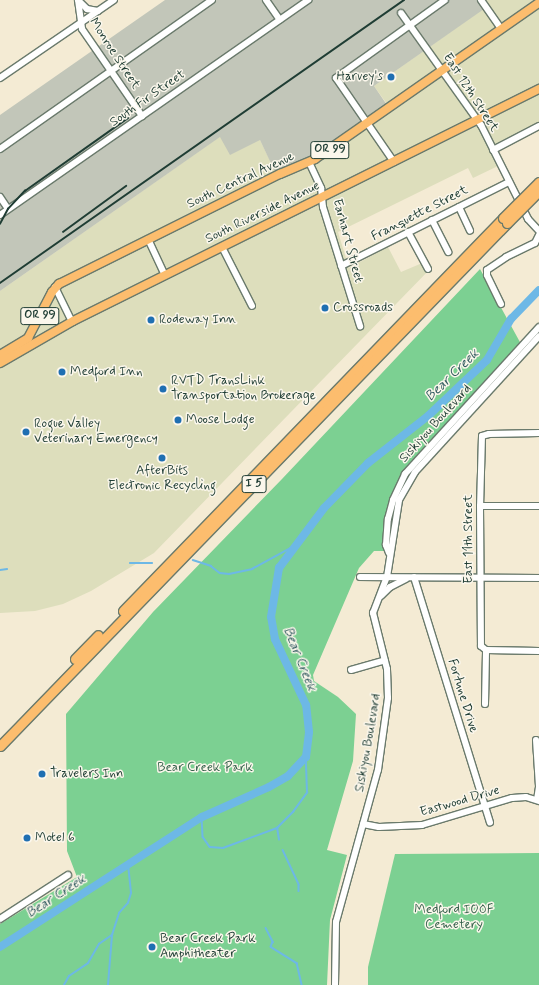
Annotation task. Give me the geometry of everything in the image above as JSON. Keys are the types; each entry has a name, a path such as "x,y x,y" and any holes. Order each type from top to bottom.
{"highway":[{"name":"I 5","path":"0,746 505,220 539,182"},
{"name":"I 5","path":"0,737 505,220 539,191"}],"main road":[{"name":"South Central Avenue","path":"0,355 23,343 35,326 55,288 66,280 280,174 309,162 368,123 539,3"},
{"name":"South Riverside Avenue","path":"0,363 72,322 478,121 539,89"},
{"path":"35,326 37,335 52,334"}],"street":[{"path":"78,0 87,9 98,11"},
{"name":"Monroe Street","path":"78,0 79,23 142,116"},
{"path":"0,78 114,0"},
{"path":"0,149 212,0"},
{"path":"266,0 280,20"},
{"name":"South Fir Street","path":"0,215 308,0"},
{"path":"394,162 336,78 445,0"},
{"path":"481,0 501,30"},
{"name":"East 12th Street","path":"401,12 478,121 528,219 539,231"},
{"path":"493,150 539,126"},
{"name":"Earhart Street","path":"309,162 323,197 323,206 360,326"},
{"name":"Franquette Street","path":"341,266 509,182"},
{"path":"0,197 8,209"},
{"path":"459,207 470,231"},
{"path":"432,220 448,252"},
{"path":"408,232 428,269"},
{"path":"501,304 487,272 489,268 506,256 535,244 539,235"},
{"path":"148,239 165,275"},
{"path":"222,247 252,306"},
{"path":"55,288 72,322"},
{"name":"Siskiyou Boulevard","path":"389,553 386,545 388,519 395,495 405,474 539,327"},
{"name":"Siskiyou Boulevard","path":"335,985 336,922 378,770 389,689 385,660 374,621 376,602 387,577 389,553 397,507 411,478 539,336"},
{"name":"East 11th Street","path":"486,650 481,646 481,439 489,434 539,433"},
{"path":"480,506 539,506"},
{"path":"360,577 539,578"},
{"path":"376,602 390,587 411,578"},
{"name":"Fortune Drive","path":"411,578 490,822"},
{"path":"485,704 486,650 539,650"},
{"path":"351,670 385,660"},
{"path":"536,740 539,787 538,800"},
{"name":"Eastwood Drive","path":"363,824 379,827 422,825 516,797 538,800"},
{"path":"0,919 68,875"}],"shaded area":[{"path":"165,0 477,0 484,9 374,86 387,105 320,152 275,172 260,140 230,155 220,137 0,291 0,115"},
{"path":"477,0 539,0 539,129 491,154 498,166 473,178 468,168 338,232 349,268 388,247 401,272 427,261 432,267 154,553 91,591 63,604 35,611 0,613 0,291 221,136 260,140 275,171 320,152 387,104 374,86 483,9"}],"green space":[{"name":"Bear Creek Park","path":"480,269 521,344 404,473 384,535 384,551 374,551 359,568 313,675 314,681 338,697 356,714 353,761 327,850 347,855 330,920 327,985 0,985 0,924 77,877 67,851 66,714 153,612 282,479"},
{"name":"Medford IOOF Cemetery","path":"539,853 539,985 368,985 368,967 395,854"}],"waterway":[{"name":"Bear Creek","path":"0,947 202,817 269,787 288,776 306,757 309,732 306,705 275,639 271,617 279,568 324,508 368,463 428,416 487,360 511,319 539,290"},
{"path":"193,560 211,566 220,573 229,574 252,569 296,545"},
{"path":"130,563 152,563"},
{"path":"0,570 7,569"},
{"path":"279,840 277,828 293,812 307,793 306,757"},
{"path":"202,817 203,837 210,847 223,848 277,828"},
{"path":"283,850 299,885 299,891"},
{"path":"108,985 112,935 119,913 128,903 131,893 128,865"},
{"path":"266,928 273,942 271,947 297,963 302,985"},
{"path":"64,985 69,976 88,963 99,944 112,935"}],"railway":[{"path":"0,283 404,0"},
{"path":"0,224 8,209 25,191 128,118"},
{"path":"63,232 126,186"}],"place":[{"name":"Harvey's","path":"391,77"},
{"name":"Crossroads","path":"325,308"},
{"name":"Rodeway Inn","path":"151,320"},
{"name":"Medford Inn","path":"62,372"},
{"name":"RVTD TransLink Transportation Brokerage","path":"163,389"},
{"name":"Moose Lodge","path":"178,420"},
{"name":"Rogue Valley Veterinary Emergency","path":"26,432"},
{"name":"AfterBits Electronic Recycling","path":"162,458"},
{"name":"Travelers Inn","path":"42,774"},
{"name":"Motel 6","path":"27,838"},
{"name":"Bear Creek Park Amphitheater","path":"152,947"}]}
